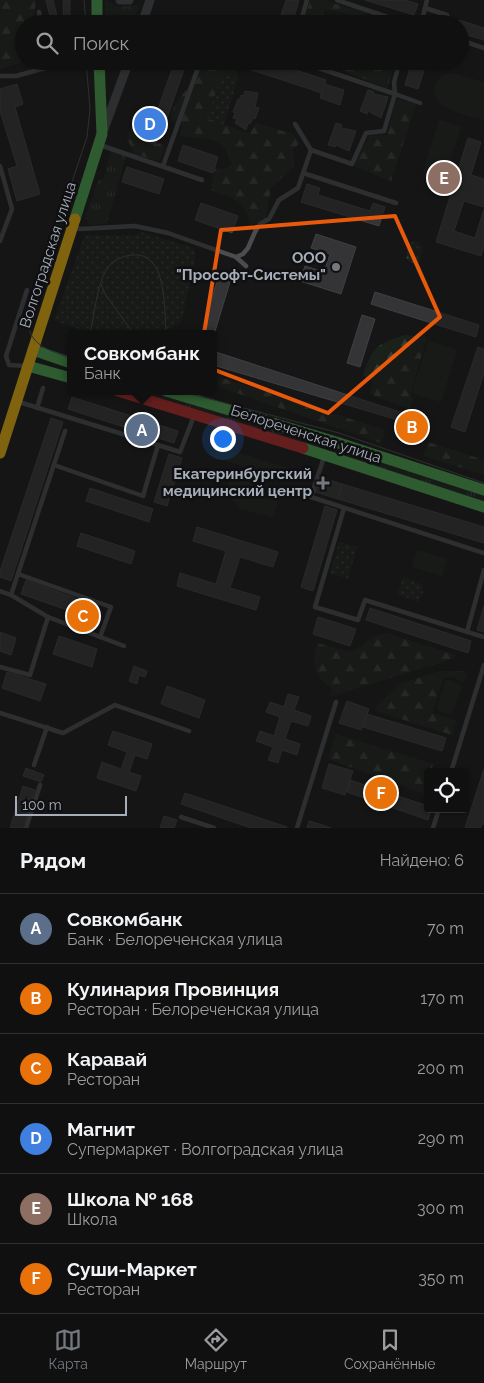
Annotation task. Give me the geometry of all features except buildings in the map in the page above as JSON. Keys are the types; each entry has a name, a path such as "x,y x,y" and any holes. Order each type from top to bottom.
{"street":[{"path":"97,0 97,15"},
{"path":"120,0 129,0"},
{"path":"145,15 150,0"},
{"name":"Волгоградская улица","path":"0,453 100,139 99,70"},
{"path":"100,139 126,70"},
{"path":"33,350 67,362"},
{"path":"28,366 67,377"},
{"name":"Белореченская улица","path":"132,395 196,413 484,507"},
{"name":"Белореченская улица","path":"179,395 336,442 484,490"}],"lane":[{"path":"303,15 307,0"},
{"path":"337,0 381,15"},
{"path":"423,15 427,0"},
{"path":"425,8 447,15"},
{"path":"469,43 484,48"},
{"path":"0,76 16,76 35,70"},
{"path":"163,166 198,70"},
{"path":"324,70 420,103"},
{"path":"295,124 311,150 352,164 366,133 384,131 395,94 394,82 397,70"},
{"path":"100,139 163,166 202,180"},
{"path":"236,257 248,248 260,224 269,219 279,200 298,188 311,150"},
{"path":"0,166 12,209 0,241"},
{"path":"303,172 396,203"},
{"path":"73,226 80,229 135,226 168,233 236,257 246,266"},
{"path":"27,290 6,356 8,365 28,366"},
{"path":"37,408 43,388"},
{"path":"18,401 180,452 196,413"},
{"path":"11,594 64,431"},
{"path":"54,465 143,496 158,445"},
{"path":"324,456 311,498 484,553"},
{"path":"344,508 316,607 358,620 365,600 484,637"},
{"path":"466,632 484,570"},
{"path":"18,574 111,607 100,637"},
{"path":"0,591 11,594 48,617 124,646"},
{"path":"0,667 30,675 48,617"},
{"path":"452,768 484,665"},
{"path":"297,828 336,702"},
{"path":"0,713 63,733 115,705 189,731"},
{"path":"34,765 47,727"},
{"path":"26,828 40,785"},
{"path":"433,828 438,813"},
{"path":"181,817 214,828"}],"highlighted area":[{"path":"395,216 440,317 328,413 199,364 221,230"}],"green space":[{"path":"0,0 36,0 34,15 15,15 15,64 0,69"},
{"path":"105,0 118,7 139,5 135,15 106,15"},
{"path":"310,0 323,0 367,13 364,15 353,15 325,9 323,15 306,15"},
{"path":"200,70 233,70 237,72 237,77 223,73 207,118 250,134 256,123 293,134 299,143 293,150 294,166 271,188 265,222 250,224 245,209 237,201 211,190 215,168 225,169 232,164 223,147 218,142 206,138 180,136 182,124 170,120 176,104"},
{"path":"341,70 393,70 387,88"},
{"path":"223,73 238,78 224,125 207,118"},
{"path":"452,73 484,82 484,120 450,110 437,99 435,93 437,82 442,76"},
{"path":"397,99 416,104 391,181 354,166 369,136 387,135"},
{"path":"439,120 461,126 444,180 423,173"},
{"path":"134,127 142,140 155,145 160,143 164,145 162,156 158,161 135,154 127,139 129,132"},
{"path":"111,151 126,155 107,223 91,225 85,218 98,181 104,177"},
{"path":"141,232 193,248 196,255 181,323 166,330 80,330 54,320 85,235 135,235"},
{"path":"416,241 423,247 419,264 410,262 406,258 409,243"},
{"path":"405,335 427,337 410,396 413,398 410,409 370,394 373,382 363,375 373,352 377,348 388,341"},
{"path":"428,341 457,350 441,402 412,393"},
{"path":"217,376 385,430 381,443 217,386"},
{"path":"139,395 164,395 320,443 318,449"},
{"path":"428,442 484,460 484,475 424,456"},
{"path":"214,445 300,472 297,483 210,456"},
{"path":"337,447 484,495 484,502 335,454"},
{"path":"230,475 281,490 273,518 240,509 227,492"},
{"path":"339,542 357,547 348,579 330,573"},
{"path":"417,550 447,559 442,576 412,567"},
{"path":"403,577 423,585 423,592 418,602 397,594"},
{"path":"386,633 456,655 452,659 331,696 332,688 326,684 316,669 314,657 317,643 351,652 362,646 371,637"},
{"path":"441,671 463,671 467,675 464,683 454,677 444,677 432,713 456,720 452,735 376,711 376,707 399,684"},
{"path":"449,680 459,684 461,688 453,712 450,715 437,710 445,682"},
{"path":"336,734 433,764 432,768 424,768 424,794 328,759"}],"tram line":[{"path":"84,0 85,15"},
{"path":"67,357 40,345 31,334 27,317 87,137 90,109 87,70"},
{"path":"91,330 98,293 106,270 117,260 124,256 132,255 144,256 152,262 158,272 164,297 166,330"},
{"path":"101,284 105,294 131,330"},
{"path":"194,395 339,433 484,483"}],"traffic: fast":[{"path":"97,0 97,15"},
{"path":"75,219 102,134 99,70"},
{"path":"33,350 67,362"},
{"path":"28,366 67,377"},
{"path":"179,395 336,442 484,490"},
{"path":"303,448 484,507"}],"traffic: slow":[{"path":"0,453 75,219"}],"traffic: jam":[{"path":"131,395 303,448"}],"place":[{"name":"Магнит","path":"150,124"},
{"name":"Школа № 168","path":"444,178"},
{"name":"ООО \"Прософт-Системы\"","path":"336,267"},
{"name":"Кулинария Провинция","path":"412,427"},
{"name":"Совкомбанк","path":"142,430"},
{"name":"Екатеринбургский медицинский центр","path":"323,483"},
{"name":"Каравай","path":"83,616"},
{"name":"Суши-Маркет","path":"381,793"}]}
